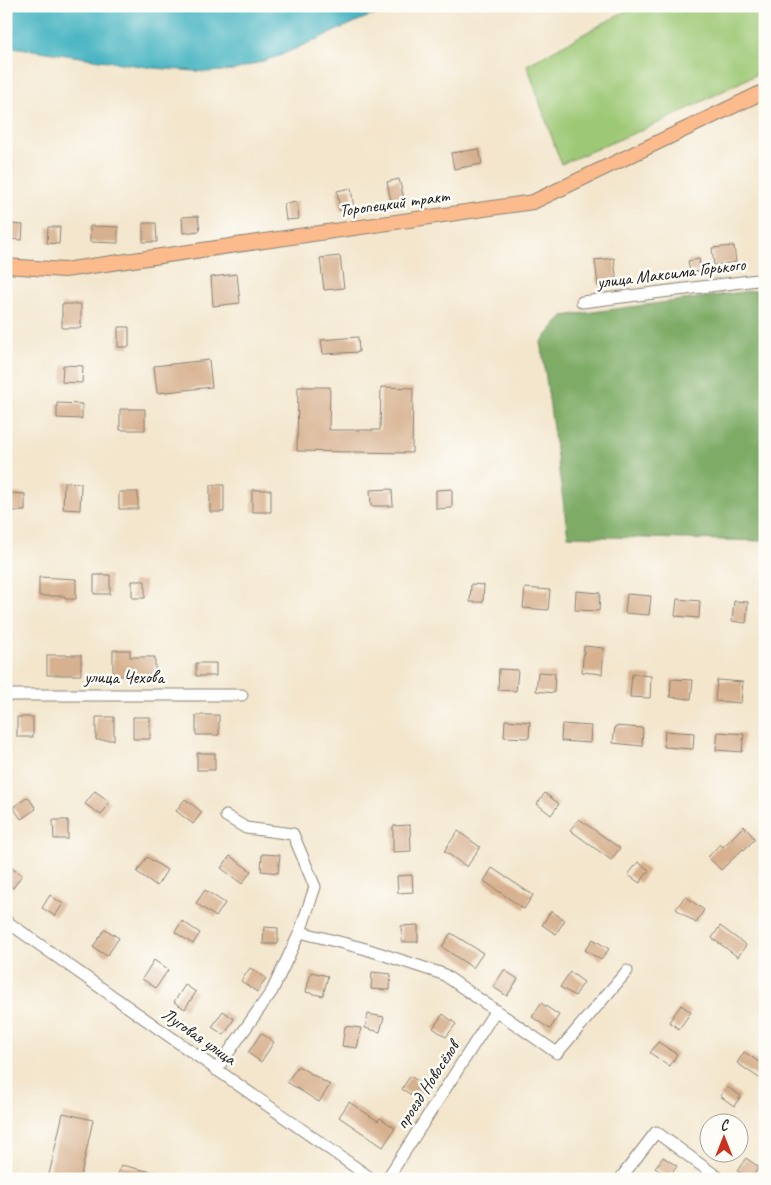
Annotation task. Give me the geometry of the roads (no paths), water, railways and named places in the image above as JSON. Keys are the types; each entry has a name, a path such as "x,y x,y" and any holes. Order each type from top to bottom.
{"main road":[{"name":"Торопецкий тракт","path":"6,266 64,270 533,202 765,91"}],"street":[{"name":"улица Максима Горького","path":"582,302 765,279"},
{"name":"улица Чехова","path":"6,695 242,694"},
{"path":"216,1070 272,991 300,932 315,887 294,834 246,828 226,816"},
{"name":"Луговая улица","path":"6,921 372,1179"},
{"path":"300,932 443,974 557,1053 627,971"},
{"name":"проезд Новосёлов","path":"387,1179 496,1010"},
{"path":"620,1179 656,1132 720,1179"}],"water":[{"path":"6,6 406,6 367,17 279,56 235,70 207,72 154,68 6,46"}]}
